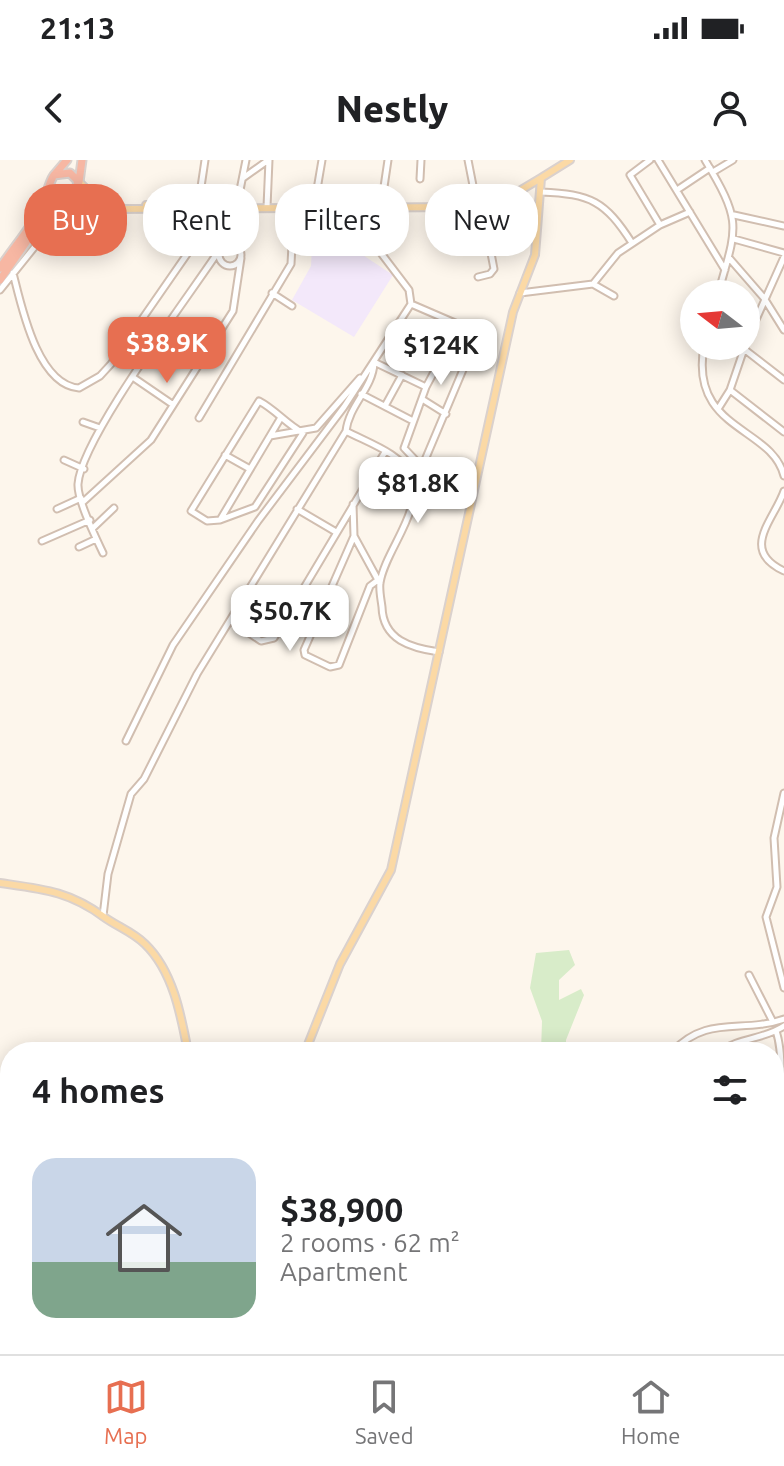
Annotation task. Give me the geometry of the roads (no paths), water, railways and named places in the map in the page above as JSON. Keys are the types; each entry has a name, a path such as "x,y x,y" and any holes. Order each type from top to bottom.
{"highway":[{"path":"50,184 67,160"},
{"path":"54,175 63,171 78,182 82,160"},
{"path":"0,268 24,233"},
{"path":"0,280 24,247"}],"main road":[{"path":"531,184 570,160"},
{"path":"309,1042 340,964 391,870 513,312 535,255 541,178"},
{"path":"78,182 99,201 110,205 143,206"},
{"path":"259,207 275,207"},
{"path":"0,883 61,892 93,906 147,946 162,966 175,995 186,1042"}],"street":[{"path":"200,184 205,160"},
{"path":"242,184 246,160"},
{"path":"242,179 268,160"},
{"path":"267,207 268,160"},
{"path":"318,184 322,160"},
{"path":"384,184 388,160"},
{"path":"420,179 421,160"},
{"path":"468,160 474,184"},
{"path":"650,160 630,175 660,225"},
{"path":"658,160 725,270"},
{"path":"705,160 734,215 734,239 722,280"},
{"path":"677,190 733,160"},
{"path":"541,192 574,193 591,199 611,213 632,243"},
{"path":"593,284 613,258 632,243 660,225 690,212"},
{"path":"734,215 784,226"},
{"path":"734,239 784,257 760,312"},
{"path":"0,290 27,256"},
{"path":"13,273 32,343 63,381 79,388 111,364 186,256"},
{"path":"103,553 78,485 84,469 100,428 215,256"},
{"path":"219,256 219,261 225,266 236,265 241,258"},
{"path":"199,418 292,256"},
{"path":"126,741 173,645 374,362 411,304 409,290 383,256"},
{"path":"478,277 490,274 495,266 492,256"},
{"path":"57,509 82,500 147,444 233,311 241,258"},
{"path":"730,259 765,301 784,330"},
{"path":"520,293 593,284 614,296"},
{"path":"272,293 292,306"},
{"path":"353,504 354,536 304,650 308,657 330,667 339,665 370,586 379,582 409,508 421,466 473,349 467,331 459,325 411,304"},
{"path":"421,466 404,448 426,387 459,325"},
{"path":"760,359 784,380"},
{"path":"704,360 704,382 718,409 731,424 778,459 784,476"},
{"path":"718,409 730,390 740,360"},
{"path":"374,362 426,387"},
{"path":"103,916 108,874 131,794 144,779 193,681 346,431 348,417 374,374 374,362"},
{"path":"270,436 303,433 316,428 374,362"},
{"path":"777,374 784,370"},
{"path":"385,406 402,375"},
{"path":"134,378 172,404"},
{"path":"730,390 784,432"},
{"path":"361,394 413,421"},
{"path":"422,399 446,414"},
{"path":"259,401 303,433 255,507 220,520 207,521 191,511 259,401"},
{"path":"220,520 280,419"},
{"path":"83,422 100,428"},
{"path":"346,431 385,452 406,468 413,489"},
{"path":"230,621 261,641 274,638 385,452"},
{"path":"225,455 250,469"},
{"path":"64,460 84,469"},
{"path":"784,491 767,522 762,542 768,560 784,571"},
{"path":"93,528 114,508"},
{"path":"297,509 336,532"},
{"path":"42,541 90,520"},
{"path":"354,536 379,582 382,611 390,633 410,646 439,652"},
{"path":"79,547 96,539"},
{"path":"783,984 766,917 781,874 774,838 784,793"},
{"path":"749,975 773,1022"},
{"path":"682,1042 703,1030 784,1019"},
{"path":"736,1042 784,1026"},
{"path":"776,1031 782,1042"}]}
